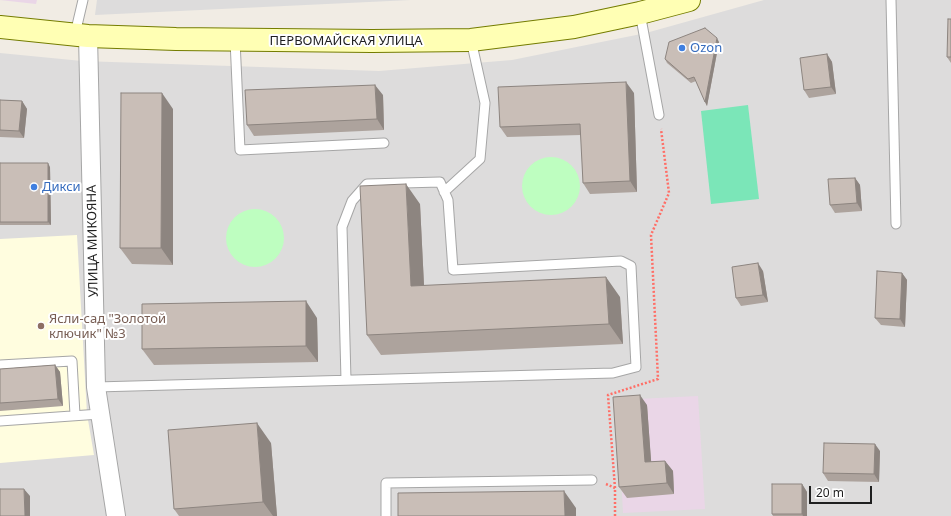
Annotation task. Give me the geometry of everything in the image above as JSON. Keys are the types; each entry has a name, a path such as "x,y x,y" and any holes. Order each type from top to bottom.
{"main road":[{"name":"ПЕРВОМАЙСКАЯ УЛИЦА","path":"0,27 82,35 235,40 471,40 574,27 640,13 688,0"}],"street":[{"name":"УЛИЦА МИКОЯНА","path":"82,35 96,386 116,516"}],"lane":[{"path":"82,35 83,0"},
{"path":"891,0 896,224"},
{"path":"640,13 659,114"},
{"path":"235,40 240,150 384,143"},
{"path":"444,192 480,159 484,103 471,40"},
{"path":"96,386 346,380 612,373 636,366 631,266 621,261 453,270 448,200 440,182 366,184 352,201 342,227 346,380"},
{"path":"0,365 72,360 75,415"},
{"path":"0,421 100,414"},
{"path":"386,516 386,483 592,480"}],"path":[{"path":"614,516 615,488"}],"shaded area":[{"path":"0,0 37,0 36,4"},
{"path":"97,0 411,0 95,15"},
{"path":"764,0 951,0 951,516 0,516 0,53 82,61 379,71 512,60 646,33"},
{"name":"Ясли-сад \"Золотой ключик\" №3","path":"77,235 87,414 94,455 0,463 0,239"},
{"path":"698,396 705,509 623,513 617,400"}],"green space":[{"path":"748,105 759,199 711,204 701,111"},
{"path":"545,157 557,157 572,165 580,180 580,192 572,207 557,215 545,215 530,207 522,192 522,180 530,165"},
{"path":"249,209 261,209 276,217 284,232 284,244 276,259 261,267 249,267 234,259 226,244 226,232 234,217"}],"building":[{"path":"948,19 951,19 951,57 947,57"},
{"path":"705,28 717,38 705,102 694,77 688,79 665,59 669,42"},
{"path":"827,54 831,87 804,90 800,58"},
{"path":"626,82 630,181 583,183 580,124 500,127 498,87"},
{"path":"375,85 377,119 247,125 245,90"},
{"path":"121,93 162,93 161,248 120,248"},
{"path":"0,100 22,101 19,131 0,130"},
{"path":"0,163 48,163 48,222 0,222"},
{"path":"855,178 857,203 830,205 828,179"},
{"path":"406,184 411,286 606,277 609,324 367,335 360,186"},
{"path":"758,263 763,295 736,298 732,267"},
{"path":"877,271 902,273 900,319 875,318"},
{"path":"306,301 306,346 142,349 142,304"},
{"path":"55,365 58,399 0,403 0,369"},
{"path":"640,395 645,462 665,461 667,483 619,487 613,397"},
{"path":"257,423 263,502 174,509 168,430"},
{"path":"824,443 875,444 874,474 823,473"},
{"path":"772,484 802,484 802,514 772,514"},
{"path":"0,489 24,489 25,516 0,516"},
{"path":"564,491 565,516 398,516 398,493"}],"place":[{"name":"Ozon","path":"682,48"},
{"name":"Дикси","path":"34,187"},
{"name":"Ясли-сад \"Золотой ключик\" №3","path":"41,326"}]}
